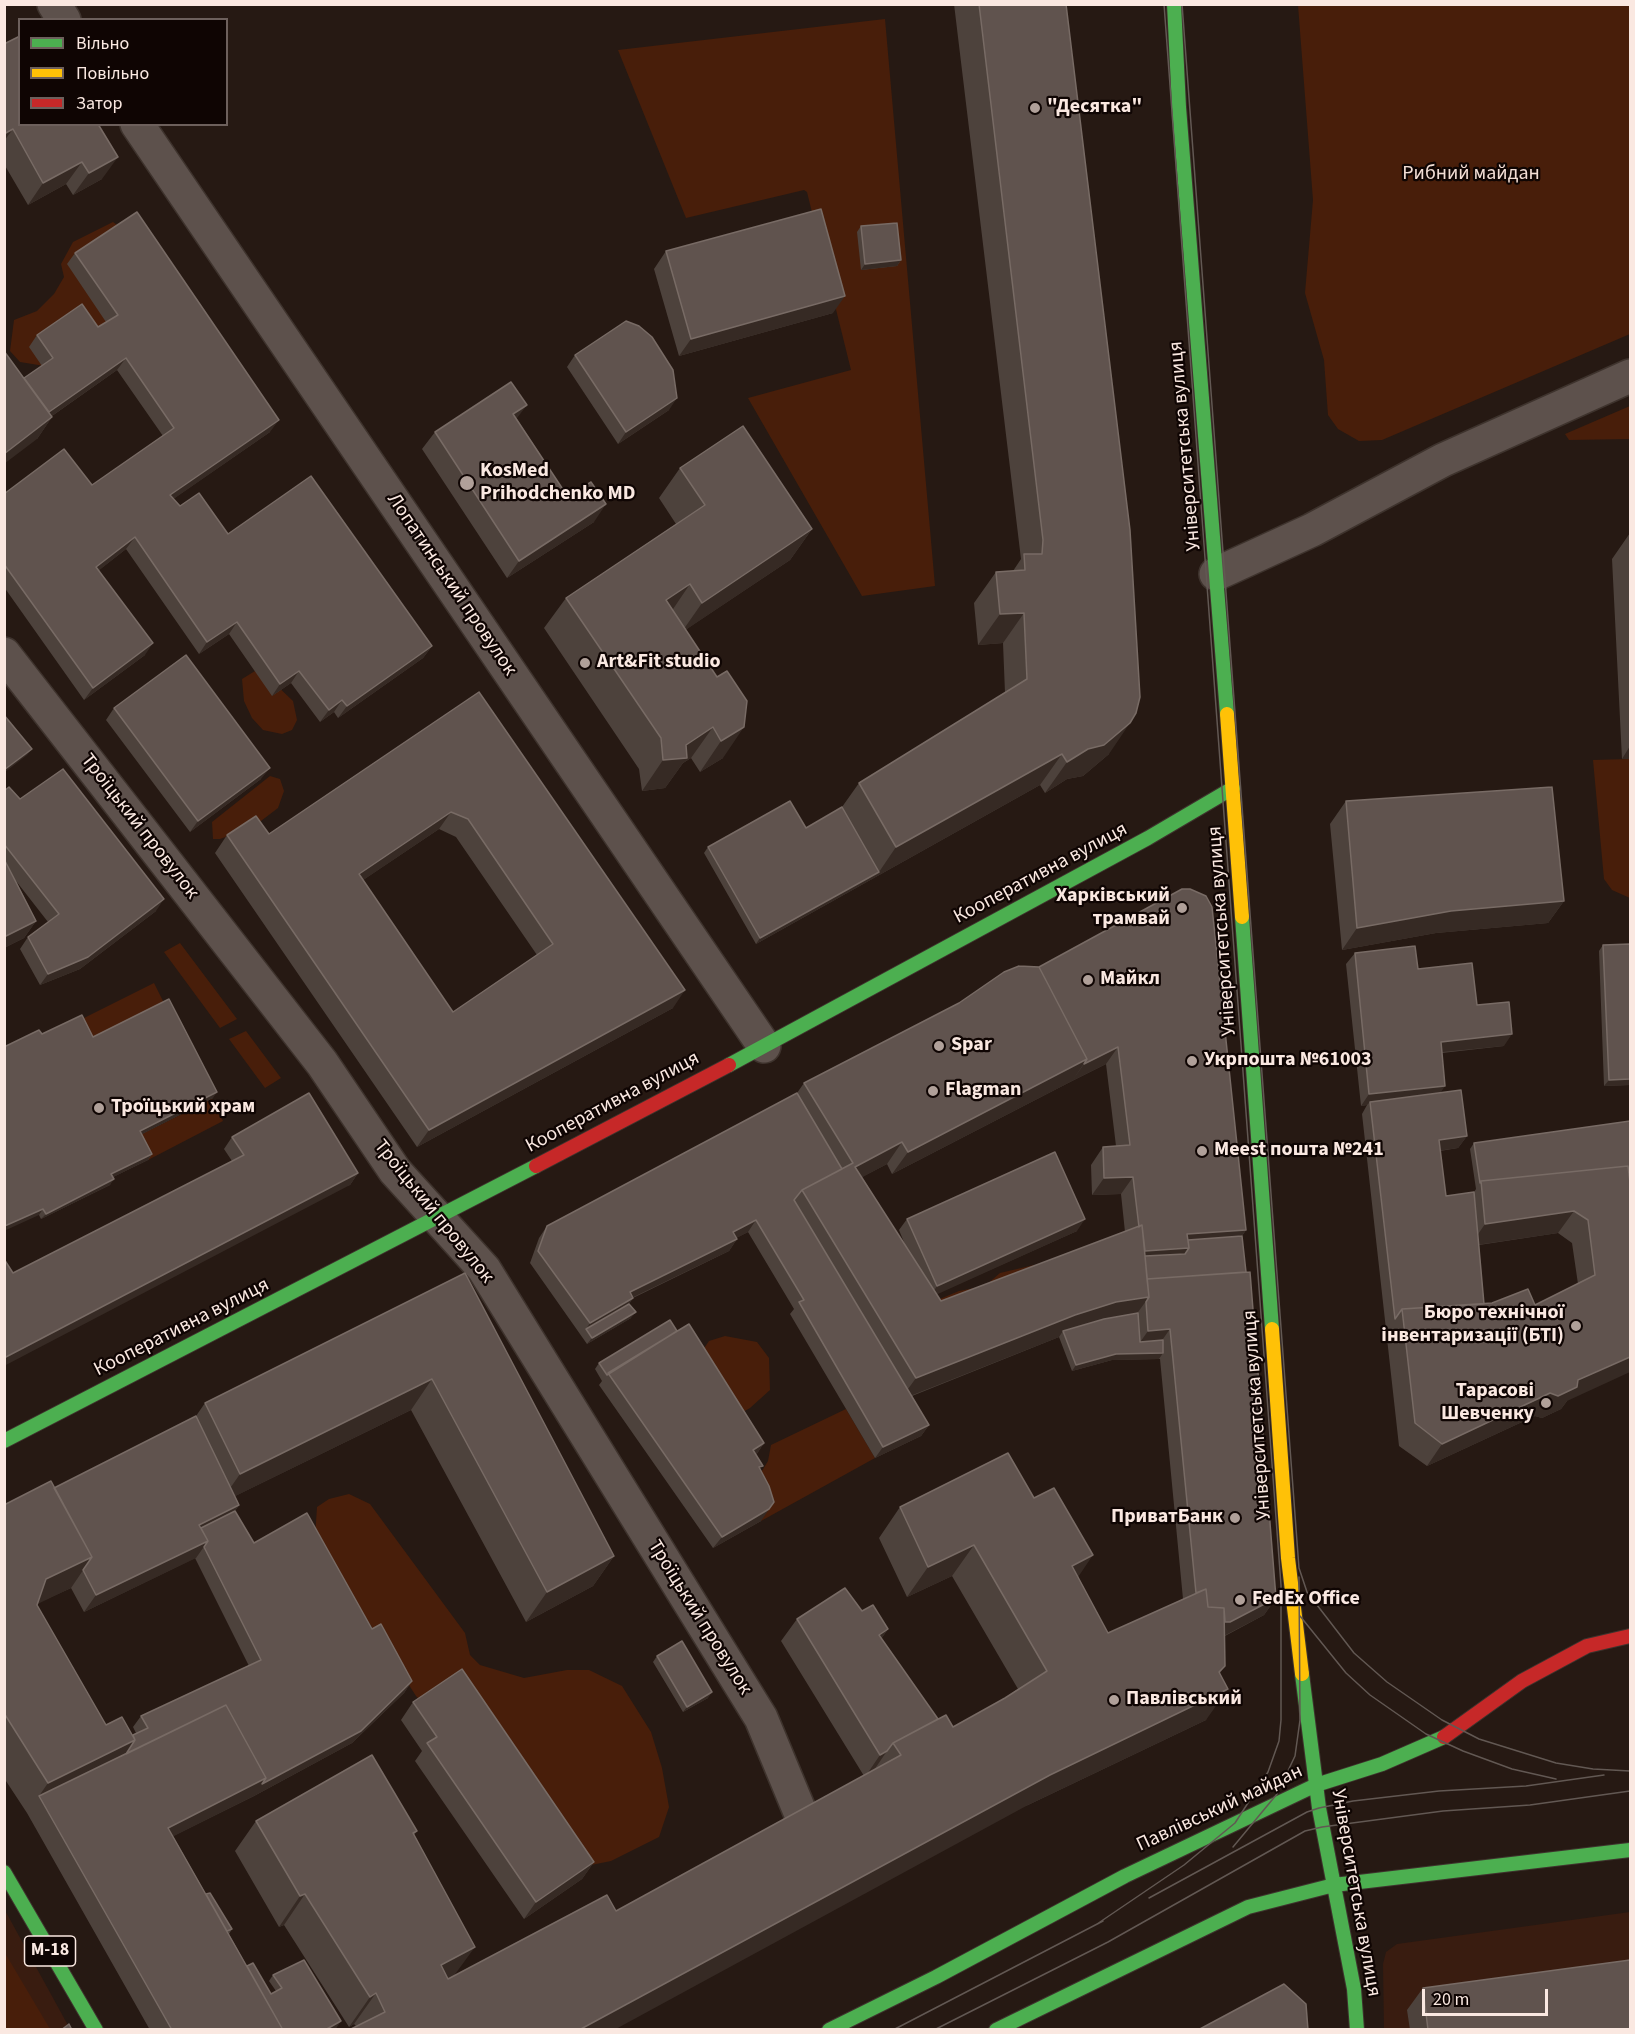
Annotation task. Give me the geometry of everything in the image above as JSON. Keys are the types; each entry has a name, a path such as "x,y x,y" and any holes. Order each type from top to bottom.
{"main road":[{"name":"Університетська вулиця","path":"1174,4 1179,107 1233,788 1288,1558 1316,1785 1354,1989 1357,2030"},
{"name":"Кооперативна вулиця","path":"4,1441 764,1046 1148,838 1233,788"},
{"name":"Павлівський майдан","path":"829,2030 936,1977 1125,1876 1316,1785 1382,1764 1439,1740 1522,1681 1587,1646 1630,1636"},
{"path":"996,2030 1248,1907 1334,1885 1630,1850"},
{"name":"М-18","path":"4,1872 96,2030"}],"street":[{"path":"54,4 63,18"},
{"name":"Лопатинський провулок","path":"138,126 764,1046"},
{"path":"1216,574 1312,530 1462,451 1630,376"},
{"name":"Троїцький провулок","path":"4,654 322,1063 395,1171 484,1269 761,1718 800,1812"}],"shaded area":[{"path":"4,1910 7,1914 70,2029 5,2029"},
{"path":"1630,1912 1630,2029 1384,2029 1383,1964 1386,1952 1397,1944"}],"green space":[{"name":"Рибний майдан","path":"1298,5 1630,5 1630,334 1382,440 1359,441 1338,429 1328,415 1324,360 1305,293 1313,200"},
{"path":"885,19 935,586 862,596 748,398 851,370 807,192 804,190 686,218 618,50"},
{"path":"113,222 132,236 141,289 63,369 20,362 10,351 14,320 37,311 54,294 64,277 61,264 73,242"},
{"path":"1630,406 1630,439 1569,440 1565,434"},
{"path":"255,671 272,681 293,701 297,720 292,730 282,734 263,730 252,718 244,701 242,679"},
{"path":"1630,759 1630,898 1612,890 1604,879 1593,760"},
{"path":"270,776 280,779 284,791 278,808 253,827 220,839 213,839 212,822"},
{"path":"180,943 237,1019 220,1028 164,952"},
{"path":"154,983 165,1005 89,1043 78,1021"},
{"path":"246,1031 281,1078 265,1088 229,1039"},
{"path":"212,1099 223,1121 148,1160 136,1137"},
{"path":"1034,1265 1040,1270 1025,1280 923,1306 959,1291 985,1286 1000,1273"},
{"path":"725,1336 757,1342 769,1358 770,1390 750,1408 732,1418 696,1360 709,1341"},
{"path":"846,1409 875,1458 761,1521 754,1484 768,1461 771,1445"},
{"path":"349,1494 370,1504 465,1633 470,1655 480,1665 524,1678 567,1670 589,1670 622,1686 651,1732 662,1768 669,1807 659,1837 611,1861 586,1866 416,1696 315,1538 317,1507 329,1499"},
{"path":"5,1953 50,2029 5,2029"}],"building":[{"path":"979,4 1066,4 1130,530 1140,697 1136,713 1130,723 1104,745 1088,749 1067,762 1062,754 896,847 859,783 1027,679 1024,613 1000,614 996,572 1025,570 1024,554 1042,554 1043,540"},
{"path":"18,37 18,126 99,126 118,157 89,173 82,162 43,183 13,129 4,134 4,44"},
{"path":"821,209 845,296 691,339 666,251"},
{"path":"137,212 279,420 170,495 180,506 199,493 228,534 311,476 432,646 347,706 342,700 329,710 299,671 280,684 237,622 207,642 135,537 96,567 153,643 93,688 4,564 4,494 64,449 92,485 174,428 126,358 49,412 24,378 53,358 37,335 82,304 98,327 118,315 75,253"},
{"path":"897,223 901,260 865,264 861,226"},
{"path":"626,321 639,326 652,337 673,370 677,398 626,432 575,355"},
{"path":"4,351 52,417 4,454"},
{"path":"511,382 527,405 513,414 568,497 591,482 606,504 519,561 435,432"},
{"path":"743,426 812,529 702,603 690,584 666,600 717,677 727,671 747,701 744,727 721,741 713,727 686,745 687,758 663,760 661,738 566,598 705,505 680,468"},
{"path":"186,655 270,768 198,821 114,708"},
{"path":"479,692 685,990 429,1130 227,835 256,816 269,834","holes":["451,812 468,819 553,944 453,1012 359,874"]},
{"path":"4,715 32,749 4,770"},
{"path":"63,769 164,899 88,957 48,974 28,937 59,914 4,844 4,791 9,787 20,799"},
{"path":"1552,787 1564,901 1451,911 1357,928 1346,801"},
{"path":"790,801 806,828 842,807 879,872 760,938 708,847"},
{"path":"4,859 36,921 4,937"},
{"path":"1182,889 1190,889 1206,896 1212,907 1246,1230 1187,1234 1189,1248 1145,1251 1142,1225 1139,1227 1133,1177 1104,1178 1103,1147 1130,1145 1118,1047 1084,1064 1087,1059 1039,967"},
{"path":"1630,944 1630,1079 1609,1080 1603,945"},
{"path":"1415,946 1418,969 1472,963 1477,1005 1509,1002 1512,1034 1441,1042 1445,1086 1369,1094 1355,953"},
{"path":"1019,966 1039,967 1087,1059 908,1152 902,1142 855,1167 941,1301 1142,1225 1149,1297 1116,1302 1075,1315 916,1378 802,1190 853,1163 804,1083 959,1003 1004,972"},
{"name":"Троїцький храм","path":"169,999 217,1092 140,1131 152,1154 111,1174 114,1179 46,1214 43,1209 4,1226 4,1047 39,1030 42,1034 82,1015 93,1037"},
{"path":"1461,1090 1467,1136 1439,1140 1446,1196 1474,1192 1484,1304 1402,1309 1395,1319 1370,1102"},
{"path":"309,1093 358,1173 4,1358 4,1259 13,1273 244,1155 232,1137"},
{"path":"797,1093 842,1169 802,1190 794,1200 929,1425 883,1447 799,1302 804,1300 756,1220 733,1232 737,1239 630,1292 633,1298 590,1323 538,1251 547,1226"},
{"path":"1630,1121 1630,1179 1628,1166 1481,1181 1480,1183 1474,1143"},
{"path":"1055,1152 1085,1219 937,1286 907,1219"},
{"name":"Бюро технічної інвентаризації (БТІ)","path":"1628,1166 1630,1183 1630,1357 1578,1380 1577,1387 1558,1396 1550,1393 1442,1444 1415,1423 1402,1309 1492,1303 1528,1289 1535,1305 1595,1275 1588,1220 1574,1211 1485,1224 1481,1181"},
{"path":"1242,1236 1246,1272 1147,1279 1145,1256 1185,1254 1189,1248 1188,1240"},
{"path":"1250,1272 1276,1598 1230,1622 1225,1622 1224,1608 1208,1607 1206,1589 1196,1593 1170,1329 1148,1331 1147,1279"},
{"path":"465,1273 614,1556 547,1592 432,1379 240,1474 205,1403"},
{"path":"629,1304 636,1312 592,1338 586,1329"},
{"path":"1138,1313 1140,1342 1163,1340 1163,1353 1116,1354 1076,1365 1063,1331 1104,1319"},
{"path":"670,1320 677,1331 607,1375 599,1363"},
{"path":"689,1324 764,1443 753,1450 763,1466 759,1467 774,1502 769,1509 722,1537 608,1373"},
{"path":"196,1416 239,1505 199,1525 208,1541 96,1595 83,1570 92,1557 54,1488"},
{"path":"1008,1453 1034,1498 1054,1488 1093,1555 1072,1566 1108,1633 1206,1589 1208,1607 1224,1608 1225,1666 1219,1672 1228,1689 1050,1775 579,2030 349,2030 385,2012 376,1993 370,1997 305,1894 300,1896 256,1821 372,1755 417,1831 413,1833 475,1947 441,1965 448,1979 607,1895 616,1911 901,1755 893,1743 946,1715 953,1727 1047,1671 974,1545 928,1567 900,1507"},
{"path":"51,1481 92,1557 46,1579 37,1605 106,1725 122,1717 135,1740 48,1783 4,1713 4,1505"},
{"path":"235,1511 254,1543 307,1513 372,1629 381,1624 412,1681 361,1731 262,1784 266,1778 226,1705 126,1754 135,1740 133,1735 148,1728 141,1716 261,1660 204,1547 208,1541 201,1528"},
{"path":"845,1588 862,1611 873,1605 888,1629 879,1635 938,1719 893,1743 887,1751 880,1755 797,1619"},
{"path":"682,1641 712,1692 687,1707 657,1656"},
{"path":"462,1669 594,1862 536,1902 427,1743 437,1737 413,1702"},
{"path":"226,1705 266,1778 168,1828 283,2030 172,2030 39,1796"},
{"path":"210,1893 232,1929 227,1931 206,1894"},
{"path":"304,1960 341,2021 325,2030 283,2030 247,1966 253,1963 271,1994 282,1988 273,1975"},
{"path":"1630,1960 1630,2030 1428,2030 1423,1988"},
{"path":"1284,1984 1306,2004 1308,2030 1198,2030"},
{"path":"69,2024 72,2030 61,2030"}],"tram line":[{"path":"1097,1924 1184,1865 1235,1823 1268,1772 1279,1741 1281,1720 1281,1585 1164,4"},
{"path":"1182,4 1299,1568 1307,1592 1354,1653 1387,1682 1442,1720 1479,1739 1556,1763 1593,1769 1630,1771"},
{"path":"1233,1847 1277,1794 1295,1756 1300,1720 1299,1577"},
{"path":"1300,1616 1346,1673 1370,1695 1426,1734 1512,1769 1556,1779"},
{"path":"1149,1898 1307,1812 1319,1808 1353,1801 1439,1791 1526,1786 1604,1775"},
{"path":"934,2030 1108,1942 1305,1831 1443,1811 1530,1805 1630,1791"},
{"path":"893,2030 1103,1921"}],"traffic: fast":[{"path":"1174,4 1179,107 1227,714"},
{"path":"729,1065 1148,838 1233,788"},
{"path":"1242,917 1272,1329"},
{"path":"4,1441 536,1166"},
{"path":"1302,1674 1319,1808 1354,1989 1357,2030"},
{"path":"829,2030 936,1977 1125,1876 1316,1785 1382,1764 1444,1737"},
{"path":"996,2030 1248,1907 1334,1885 1630,1850"},
{"path":"4,1872 96,2030"}],"traffic: slow":[{"path":"1227,714 1242,917"},
{"path":"1272,1329 1288,1558 1302,1674"}],"traffic: jam":[{"path":"536,1166 729,1065"},
{"path":"1444,1737 1522,1681 1587,1646 1630,1636"}],"place":[{"name":"\"Десятка\"","path":"1035,108"},
{"name":"KosMed Prihodchenko MD","path":"467,483"},
{"name":"Art&Fit studio","path":"585,663"},
{"name":"Харківський трамвай","path":"1182,908"},
{"name":"Майкл","path":"1088,980"},
{"name":"Spar","path":"939,1046"},
{"name":"Укрпошта №61003","path":"1192,1061"},
{"name":"Flagman","path":"933,1091"},
{"name":"Троїцький храм","path":"99,1108"},
{"name":"Meest пошта №241","path":"1202,1151"},
{"name":"Бюро технічної інвентаризації (БТІ)","path":"1576,1326"},
{"name":"Тарасові Шевченку","path":"1546,1403"},
{"name":"ПриватБанк","path":"1235,1518"},
{"name":"FedEx Office","path":"1240,1600"},
{"name":"Павлівський","path":"1114,1700"}]}
